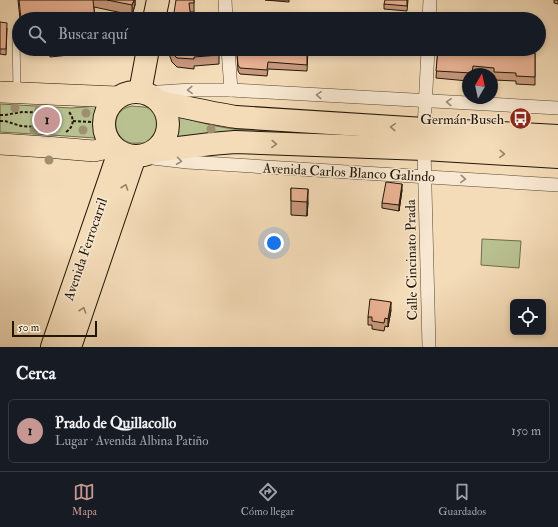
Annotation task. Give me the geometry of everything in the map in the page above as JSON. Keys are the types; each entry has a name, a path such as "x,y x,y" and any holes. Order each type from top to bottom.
{"highway":[{"path":"155,12 158,0"},
{"path":"148,56 148,96"},
{"path":"128,93 148,96 163,106 168,121 168,131 161,144 132,153 106,137 103,124 105,112 108,106 117,97 128,93"},
{"name":"Avenida Carlos Blanco Galindo","path":"148,96 209,113 558,157"},
{"name":"Avenida Carlos Blanco Galindo","path":"132,153 235,142 558,136"},
{"name":"Avenida Ferrocarril","path":"52,347 132,153"},
{"name":"Avenida Ferrocarril","path":"70,347 132,153"}],"main road":[{"path":"9,92 117,97"},
{"path":"0,144 132,153"}],"street":[{"path":"225,0 226,12"},
{"path":"429,12 430,0"},
{"path":"229,56 231,90"},
{"name":"Calle Cincinato Prada","path":"428,56 424,139 429,347"},
{"path":"148,96 191,90 231,90 558,108"},
{"name":"Avenida Carlos Blanco Galindo","path":"132,153 187,162 558,185"}],"lane":[{"path":"9,92 14,56"}],"path":[{"path":"0,114 6,115 22,112 52,113 59,109"},
{"path":"63,109 70,113 73,121 71,128 65,133"},
{"path":"51,128 49,121 52,113"},
{"path":"0,121 21,126 51,128 57,132"},
{"path":"73,121 93,122"}],"green space":[{"path":"0,104 71,108 97,106 93,122 95,138 0,132"},
{"path":"132,106 149,108 157,115 159,119 160,127 158,135 150,142 131,143 120,137 116,129 116,120 118,115 123,109"},
{"path":"177,116 205,124 233,129 558,146 176,139 178,130"},
{"path":"482,239 521,241 519,268 481,265"}],"building":[{"path":"19,0 93,0 94,12 20,12"},
{"path":"107,0 134,0 132,5"},
{"path":"176,0 194,0 194,3 189,3 190,12 174,12"},
{"path":"385,0 407,0 407,6 384,4"},
{"path":"0,22 7,23 6,49 0,49"},
{"path":"175,56 206,56 194,57 194,59 177,58"},
{"path":"237,56 307,56 307,65 268,62 267,70 240,68 238,65"},
{"path":"437,56 535,56 535,77 516,76 516,73 498,72 498,68 473,66 473,68 462,68 462,72 436,71"},
{"path":"386,182 402,184 399,205 382,203"},
{"path":"291,188 308,189 307,202 291,201"},
{"path":"370,299 391,302 388,319 385,318 384,323 372,321 372,317 368,317"}],"place":[{"name":"Germán Busch","path":"520,119"},
{"name":"Prado de Quillacollo","path":"47,120"}]}
